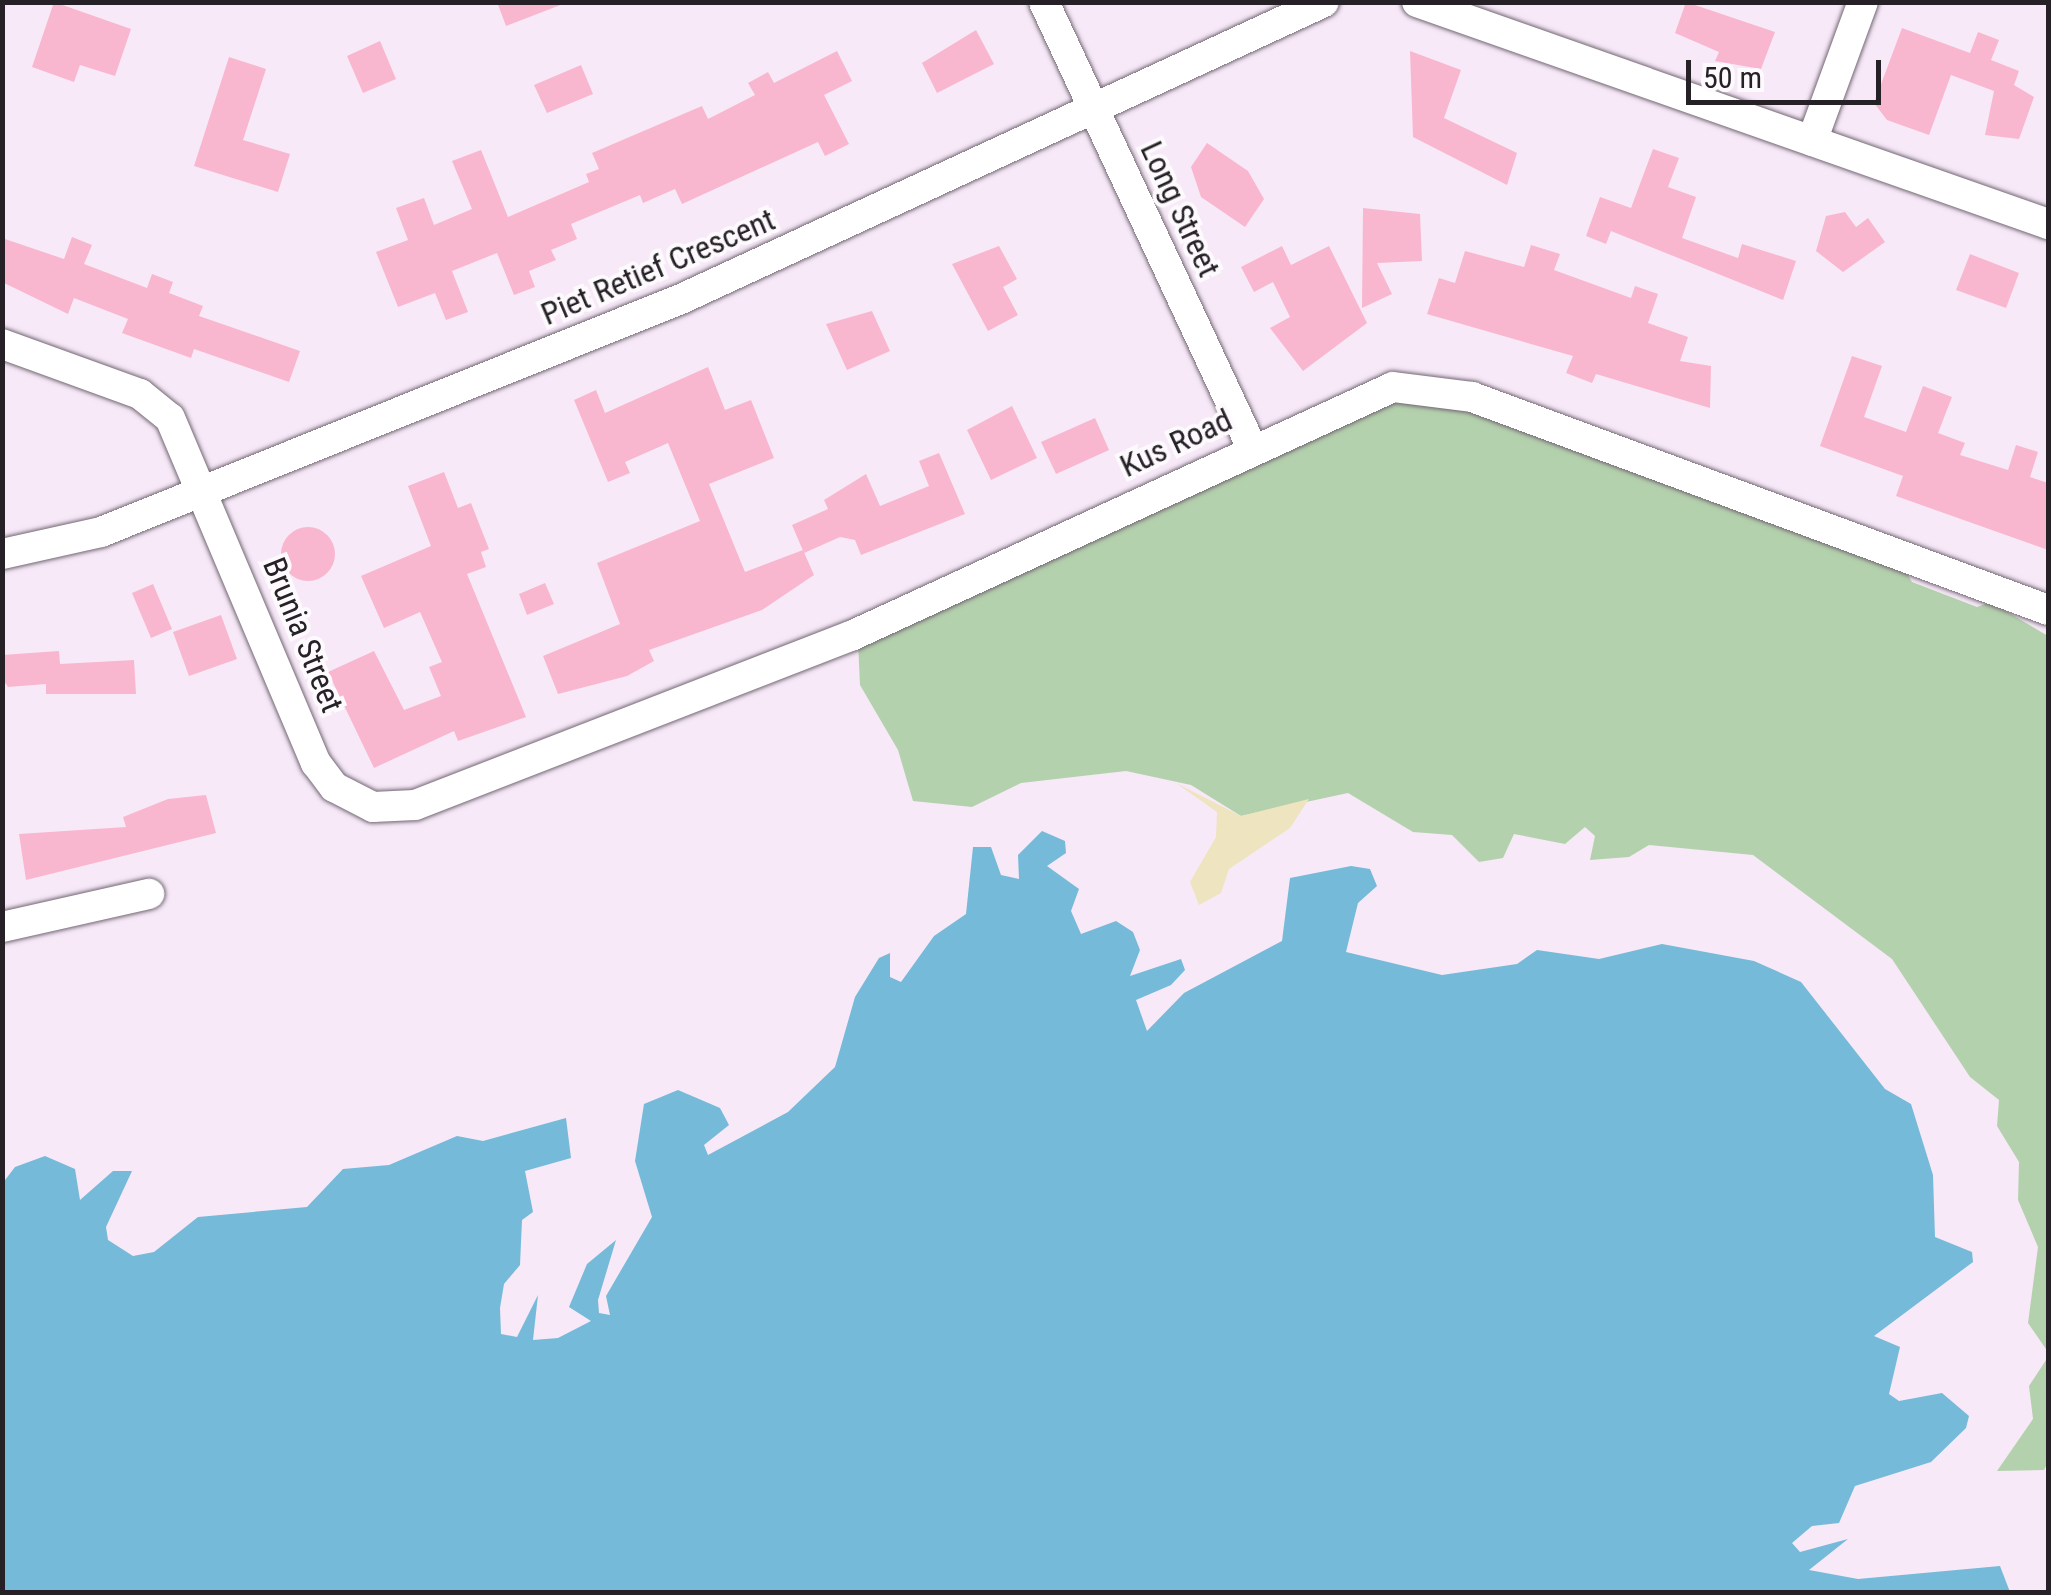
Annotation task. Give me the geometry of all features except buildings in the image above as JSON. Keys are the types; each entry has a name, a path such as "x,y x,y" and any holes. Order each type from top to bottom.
{"street":[{"name":"Long Street","path":"1044,2 1251,446"},
{"name":"Piet Retief Crescent","path":"2,554 100,532 681,299 1324,2"},
{"path":"1417,2 2048,224"},
{"path":"1812,141 1862,2"},
{"name":"Brunia Street","path":"2,344 156,404 207,490 316,764 346,796"},
{"name":"Kus Road","path":"346,796 387,809 434,798 850,636 1375,390 1452,390 2048,610"},
{"path":"2,927 149,894"}],"green space":[{"path":"1398,399 1440,400 1905,570 1912,582 1977,607 1991,602 2048,636 2048,1352 2028,1323 2038,1247 2018,1200 2019,1162 1997,1126 1999,1100 1970,1077 1892,959 1753,855 1649,845 1629,857 1590,860 1595,836 1585,827 1565,844 1514,834 1503,858 1479,862 1452,835 1413,832 1348,793 1241,816 1191,785 1126,771 1021,783 972,807 913,801 898,750 860,685 858,642"},
{"path":"2048,1357 2048,1462 2044,1470 1997,1471 2033,1419 2029,1386"}],"sand":[{"path":"1176,783 1241,816 1309,799 1290,828 1229,869 1221,893 1199,905 1190,882 1216,837 1217,812"}],"water":[{"path":"1042,831 1065,841 1066,853 1047,866 1079,889 1071,911 1081,934 1116,921 1133,932 1140,950 1130,976 1181,959 1185,970 1171,985 1136,1000 1147,1031 1184,993 1282,941 1290,878 1351,866 1370,869 1377,886 1358,903 1346,952 1442,975 1517,964 1537,950 1599,959 1662,944 1754,961 1801,982 1885,1089 1911,1104 1933,1175 1935,1237 1972,1252 1973,1262 1874,1336 1900,1347 1889,1394 1899,1401 1942,1393 1969,1416 1966,1428 1931,1462 1855,1486 1839,1523 1812,1526 1792,1543 1800,1552 1848,1539 1809,1570 1858,1579 2000,1566 2010,1592 3,1592 2,1184 15,1167 45,1156 75,1169 80,1200 113,1171 132,1171 106,1227 108,1240 133,1256 154,1252 198,1217 307,1207 343,1169 389,1165 457,1136 483,1141 566,1118 571,1158 525,1171 533,1212 522,1220 520,1265 504,1284 500,1308 501,1334 517,1337 538,1295 533,1340 558,1338 591,1321 569,1307 587,1264 616,1240 598,1300 599,1313 610,1315 606,1296 652,1217 635,1161 644,1104 678,1090 720,1108 729,1125 704,1145 708,1155 788,1112 835,1067 855,997 879,958 890,953 890,977 901,982 934,936 966,914 973,847 991,847 1001,875 1019,879 1018,855"}]}
